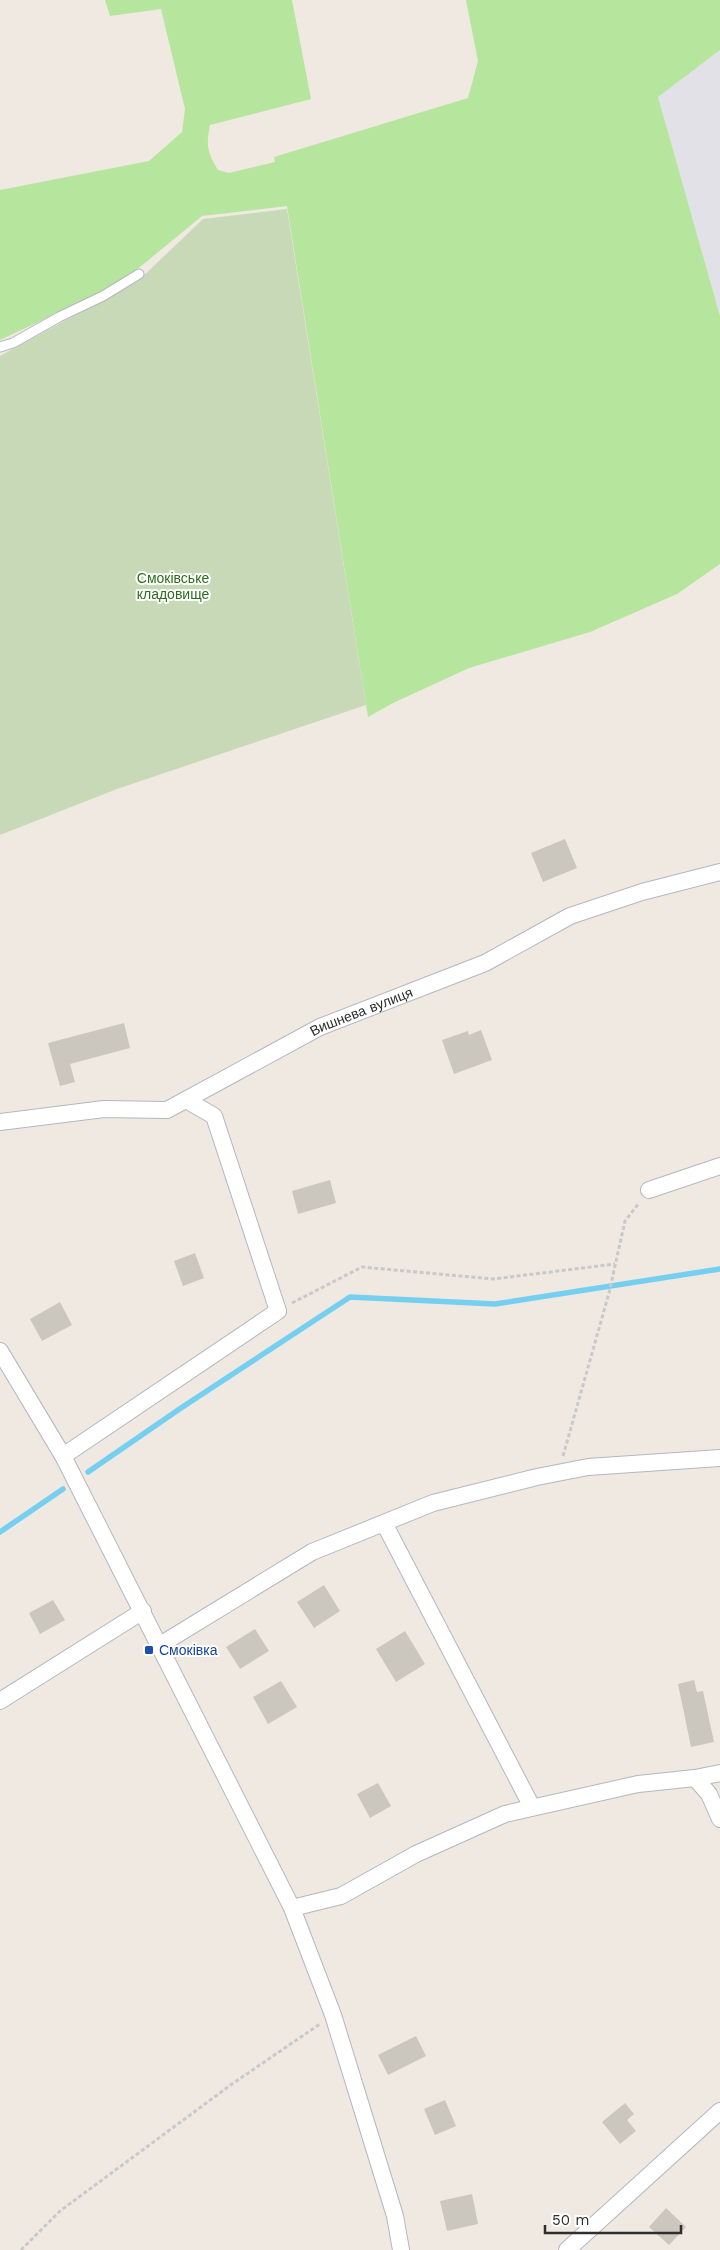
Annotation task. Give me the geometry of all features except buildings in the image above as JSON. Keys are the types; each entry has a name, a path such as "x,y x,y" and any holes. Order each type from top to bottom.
{"street":[{"name":"Вишнева вулиця","path":"0,1122 104,1109 167,1110 320,1027 485,963 570,916 642,892 720,872"},
{"path":"63,1456 278,1311 214,1116 186,1100"},
{"path":"649,1190 720,1166"},
{"path":"0,1350 63,1456 292,1908 333,2015 395,2216 401,2250"},
{"path":"160,1646 312,1552 433,1503 588,1467 720,1458"},
{"path":"384,1523 532,1807"},
{"path":"0,1701 143,1611"},
{"path":"292,1908 341,1896 416,1854 506,1814 638,1784 720,1773"},
{"path":"694,1778 709,1794 720,1819"},
{"path":"567,2250 720,2111"}],"lane":[{"path":"0,347 13,343 59,317 103,296 139,274"}],"path":[{"path":"558,1473 609,1293 625,1221 649,1190"},
{"path":"278,1311 362,1267 493,1279 615,1264"},
{"path":"21,2250 60,2211 232,2084 333,2015"}],"shaded area":[{"path":"720,50 720,316 657,97"}],"green space":[{"path":"105,0 292,0 311,99 210,125 208,148 218,170 229,173 275,162 274,157 468,98 478,61 466,0 720,0 720,50 658,97 720,316 720,564 677,594 590,632 469,668 393,703 368,717 287,206 202,216 140,267 106,290 0,340 0,190 149,161 182,132 185,109 161,9 110,16"},
{"name":"Смоківське кладовище","path":"287,209 366,705 117,789 0,835 0,356 138,281 203,219"}],"waterway":[{"path":"88,1472 181,1408 350,1297 495,1304 720,1269"},
{"path":"0,1532 63,1489"}],"place":[{"name":"Смоківка","path":"149,1650"}]}
